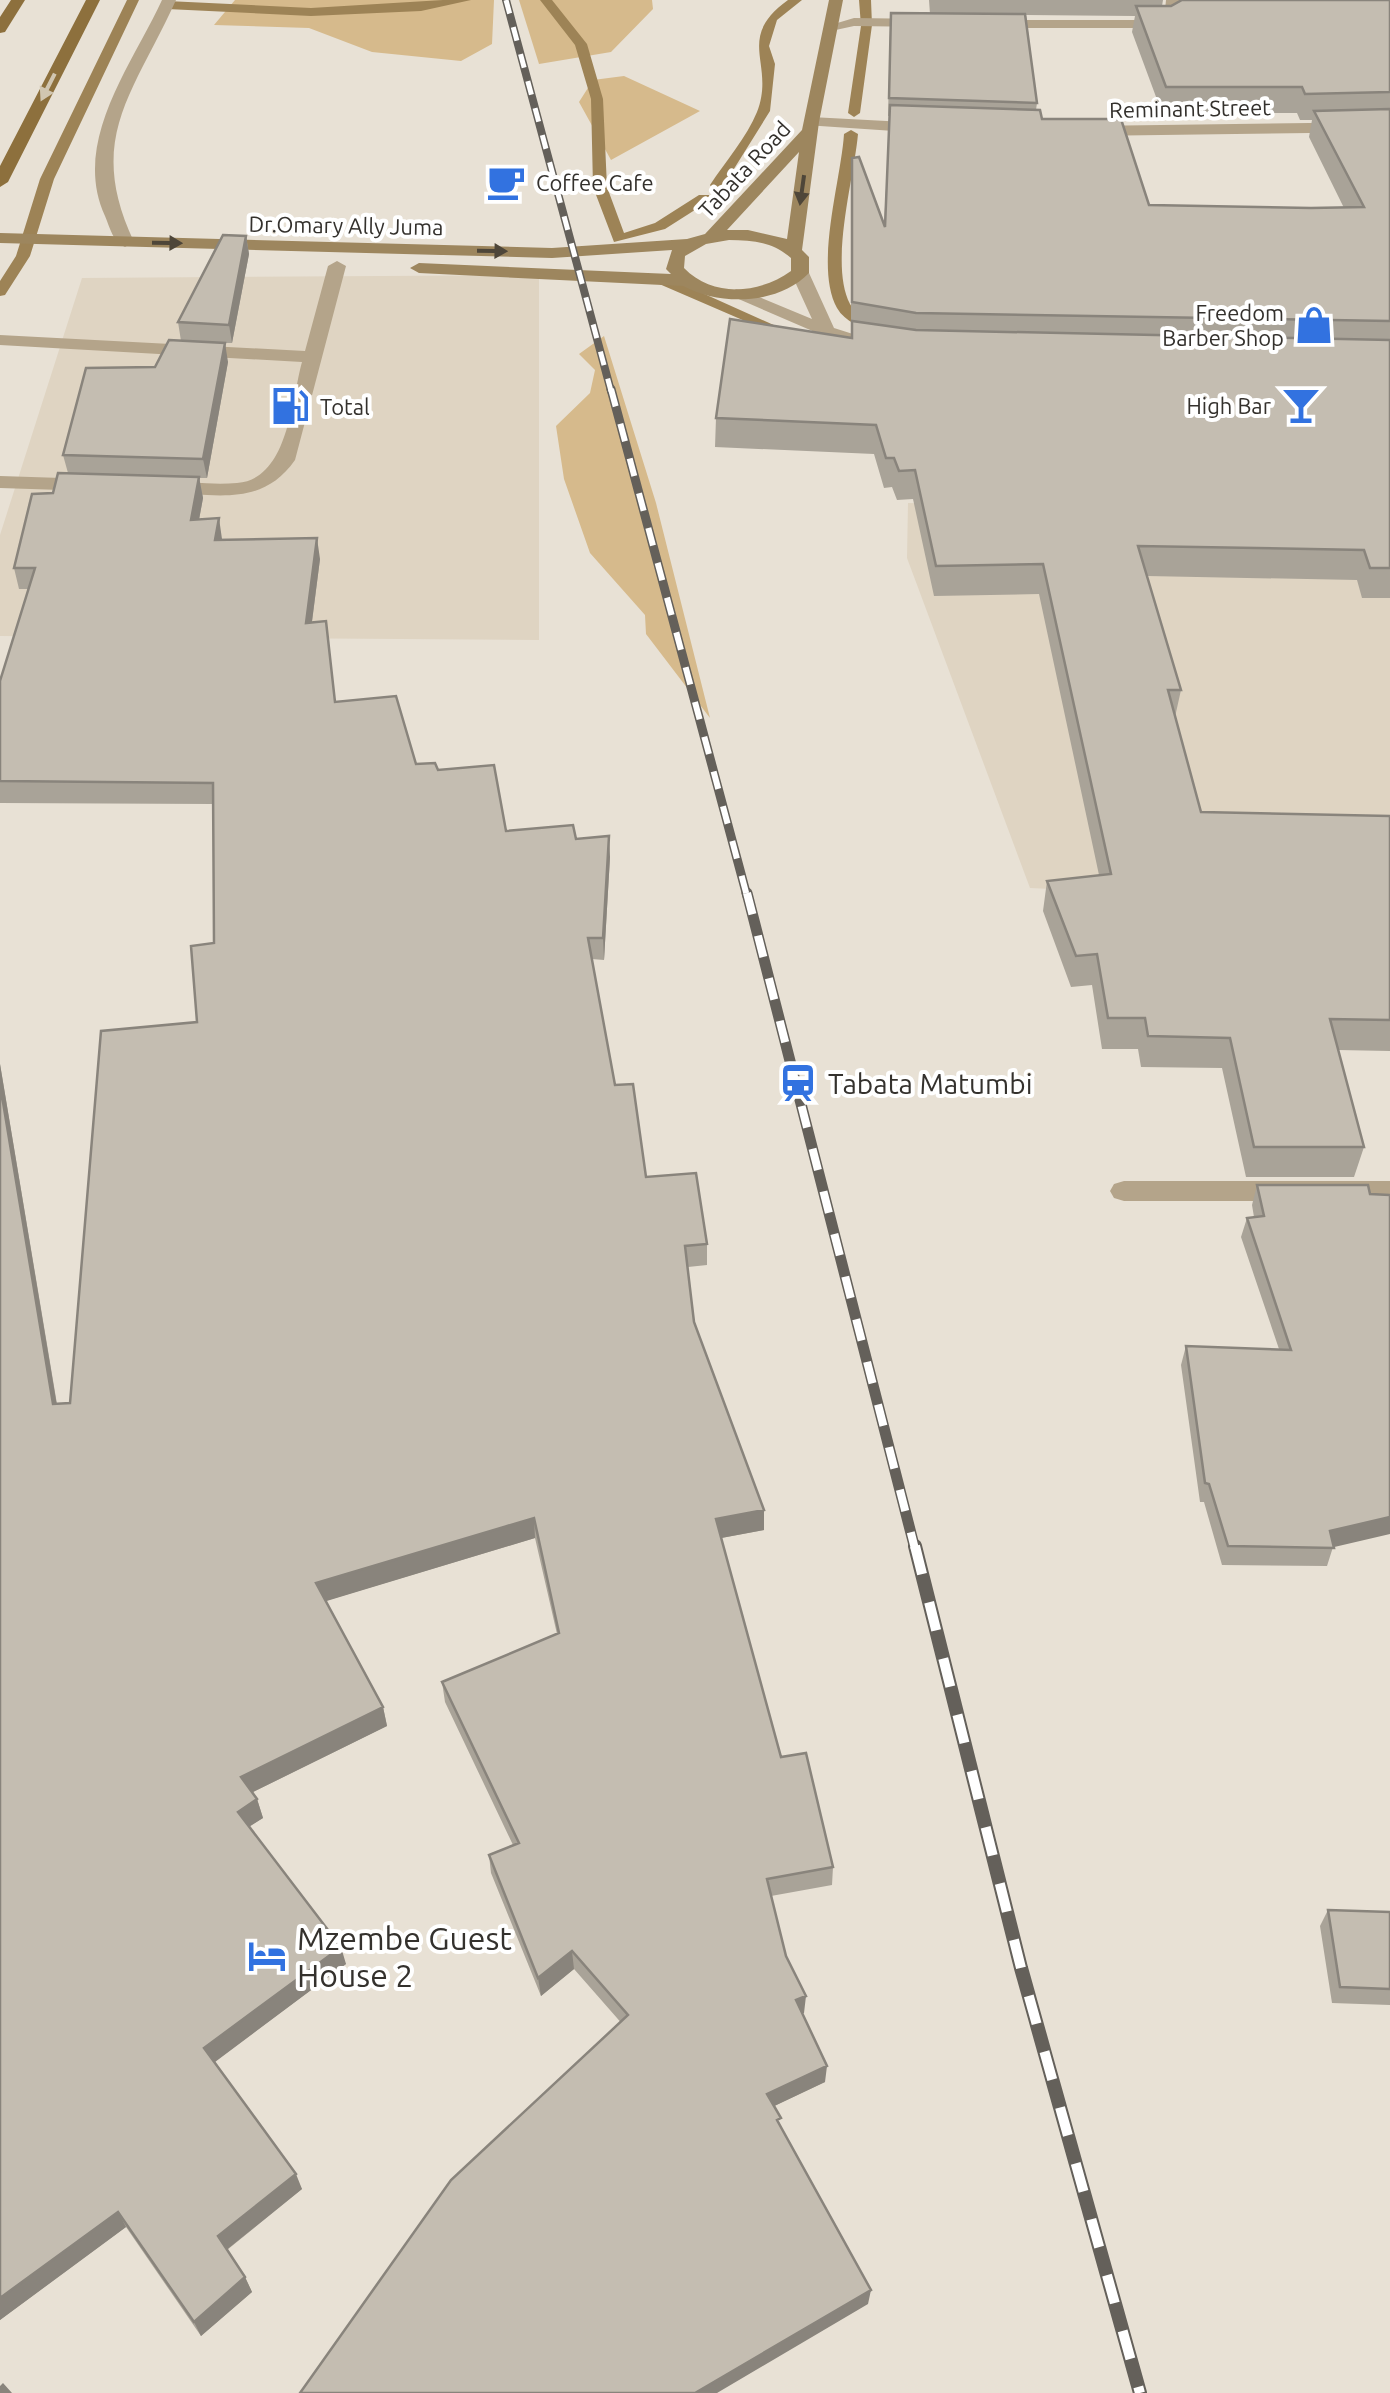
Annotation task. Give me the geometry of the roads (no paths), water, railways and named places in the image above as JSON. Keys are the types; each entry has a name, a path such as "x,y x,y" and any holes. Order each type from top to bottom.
{"main road":[{"path":"0,29 18,0"},
{"path":"0,182 92,0"},
{"name":"Tabata Road","path":"794,249 810,127 836,0"},
{"name":"Tabata Road","path":"711,237 810,127"},
{"path":"711,237 748,234 794,249 800,257 800,273 776,289 736,294"},
{"name":"Dr.Omary Ally Juma","path":"0,238 552,252 691,244 711,237"},
{"path":"687,281 675,262 691,244"},
{"name":"Dr.Omary Ally Juma","path":"0,256 602,274 687,281 708,290 736,294"}],"street":[{"path":"125,242 108,214 102,192 102,154 115,111 169,0"},
{"path":"982,24 1166,24 1174,20 1173,0"},
{"path":"831,26 854,22 946,23"},
{"path":"810,127 941,128"},
{"name":"Reminant Street","path":"1072,131 1390,127"},
{"path":"148,486 241,489 271,479 285,460 337,266"},
{"path":"800,273 828,332"},
{"path":"736,294 851,341 895,348"},
{"path":"0,340 313,357"},
{"path":"0,482 111,485"},
{"path":"1124,1190 1390,1191"}],"waterway":[{"path":"0,292 23,256 47,179 133,0"},
{"path":"167,5 311,12 421,7 465,0"},
{"path":"546,0 581,44 597,99 600,187 619,239 660,226 704,198"},
{"path":"717,185 764,111 769,64 763,46 771,18 796,0"},
{"path":"865,0 866,25"},
{"path":"854,113 865,29"},
{"path":"851,134 837,248 838,292 850,314 877,327"},
{"path":"655,277 789,335"}],"railway":[{"path":"506,0 611,391"},
{"path":"611,389 747,896"},
{"path":"747,893 915,1549"},
{"path":"915,1546 1021,1968 1140,2393"}],"place":[{"name":"Coffee Cafe","path":"506,182"},
{"name":"Freedom Barber Shop","path":"1314,325"},
{"name":"High Bar","path":"1301,405"},
{"name":"Total","path":"290,406"},
{"name":"Tabata Matumbi","path":"798,1083"},
{"name":"Mzembe Guest House 2","path":"267,1956"}]}
